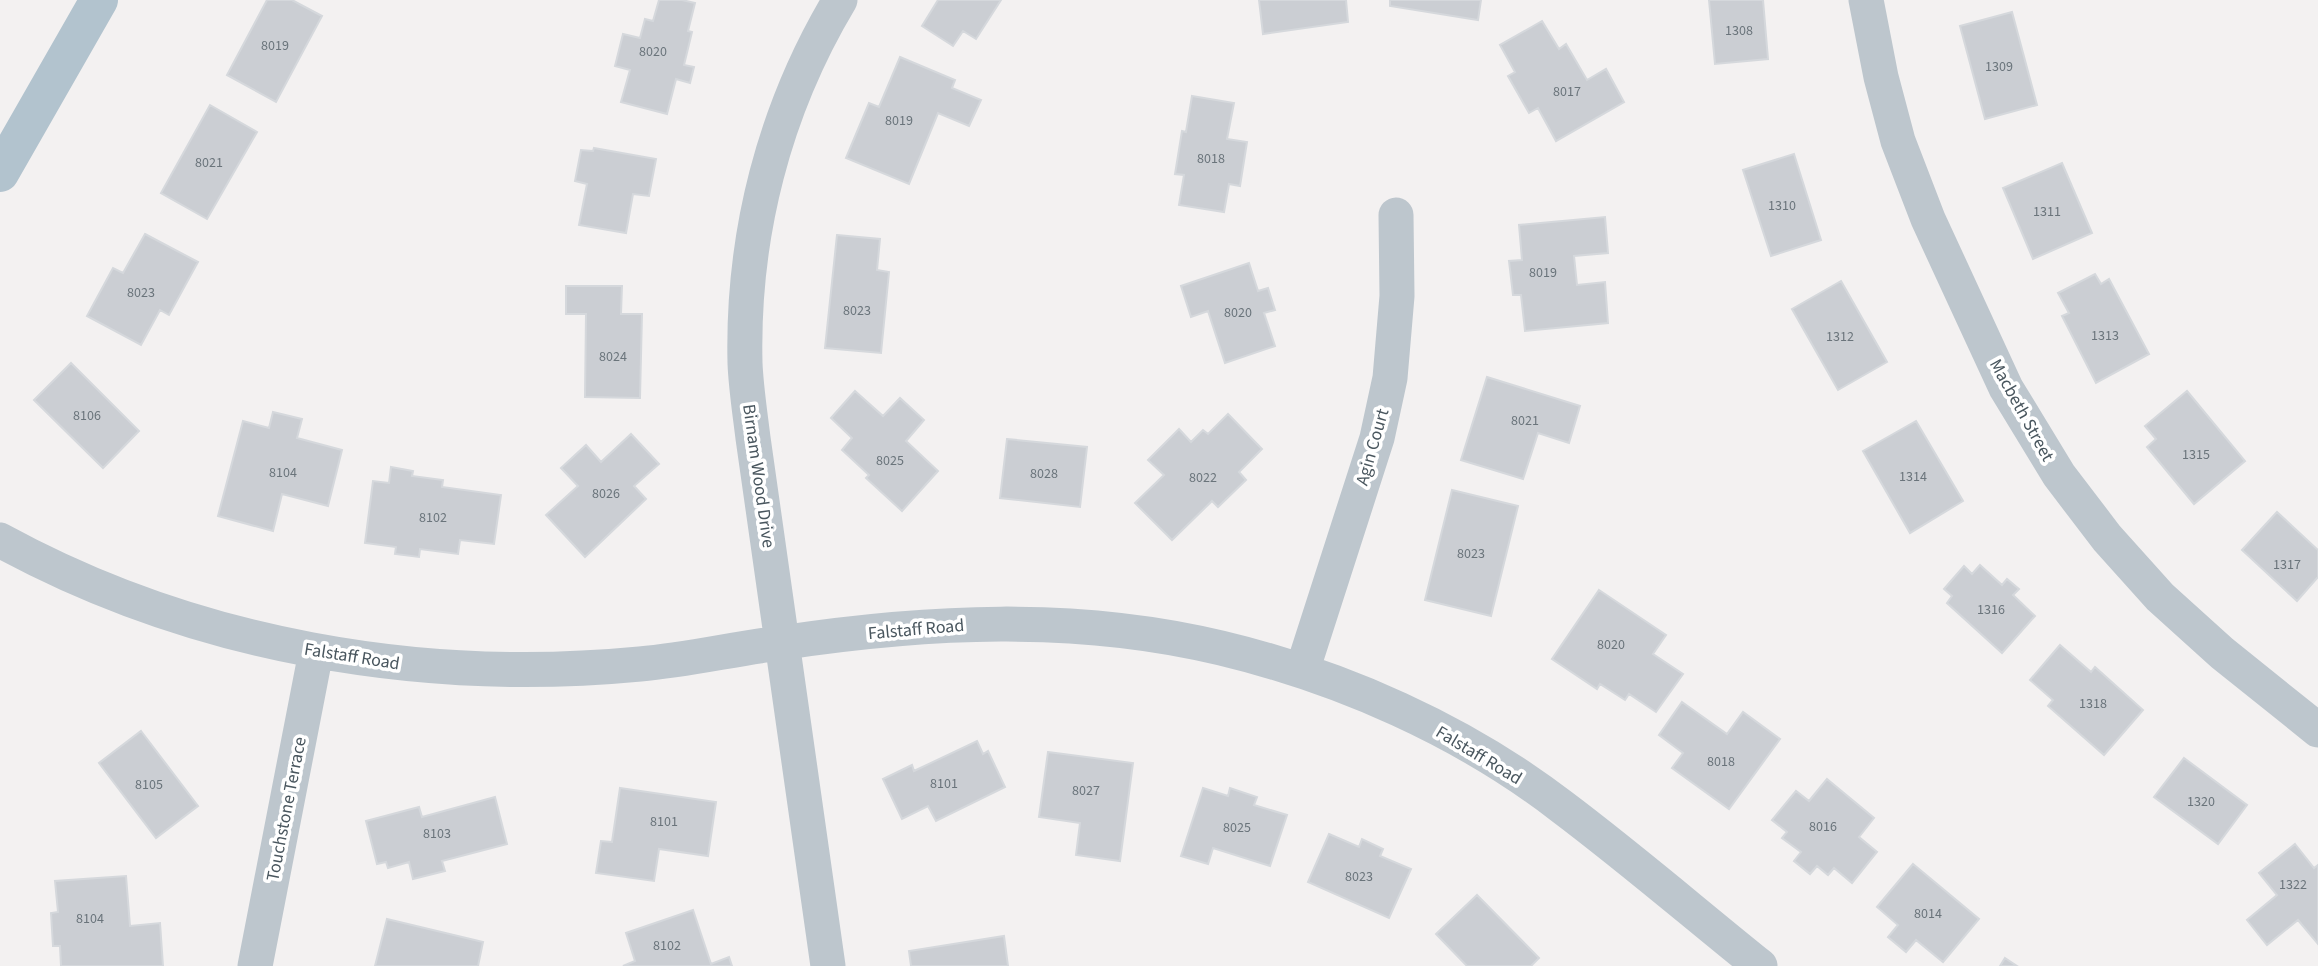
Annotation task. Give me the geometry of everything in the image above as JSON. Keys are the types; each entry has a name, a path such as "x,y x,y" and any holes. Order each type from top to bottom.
{"main road":[{"path":"0,173 99,0"}],"street":[{"name":"Birnam Wood Drive","path":"828,966 751,425 745,365 746,292 755,220 775,143 802,70 840,0"},
{"name":"Macbeth Street","path":"1867,0 1881,77 1898,141 1928,219 2006,388 2052,464 2107,538 2160,597 2222,653 2318,730"},
{"name":"Agin Court","path":"1302,671 1377,438 1390,378 1397,296 1395,215"},
{"name":"Falstaff Road","path":"0,540 37,560 127,598 214,627 316,652 418,666 509,670 636,664 783,642 962,623 1045,623 1144,633 1219,648 1302,671 1404,712 1481,752 1559,804 1760,966"},
{"name":"Touchstone Terrace","path":"255,966 316,652"}],"building":[{"path":"267,0 292,0 322,16 276,102 227,75"},
{"path":"659,0 695,3 688,31 692,32 684,65 694,67 690,83 676,79 667,114 621,102 630,70 615,66 623,34 640,38 645,19 653,21"},
{"path":"938,0 1001,0 976,39 963,31 953,46 922,26"},
{"path":"1259,0 1346,0 1348,22 1263,34"},
{"path":"1390,0 1481,0 1478,20 1390,6"},
{"path":"1709,0 1763,0 1768,59 1715,64"},
{"path":"2012,12 2037,105 1985,119 1960,26"},
{"path":"1542,21 1559,49 1566,44 1587,80 1606,69 1624,102 1556,141 1538,108 1529,113 1508,76 1515,72 1500,45"},
{"path":"900,57 955,80 952,88 981,100 969,126 938,113 909,184 846,158 869,103 879,107"},
{"path":"1192,96 1234,103 1227,139 1247,142 1240,186 1229,184 1224,212 1179,205 1184,175 1175,174 1182,131 1186,132"},
{"path":"210,105 257,132 207,219 161,193"},
{"path":"594,148 656,159 649,196 633,194 626,233 579,225 587,184 575,181 581,150 593,151"},
{"path":"1794,154 1821,240 1771,256 1743,170"},
{"path":"2062,163 2092,233 2033,259 2003,188"},
{"path":"1605,217 1608,253 1574,256 1577,285 1605,282 1608,323 1525,331 1521,295 1513,295 1509,261 1522,260 1519,225"},
{"path":"145,234 198,262 169,315 160,310 141,345 87,316 113,268 123,273"},
{"path":"837,235 880,239 877,270 889,272 881,353 825,348"},
{"path":"1249,263 1258,291 1268,288 1275,310 1264,313 1275,346 1225,363 1208,311 1191,317 1181,286"},
{"path":"2095,274 2101,284 2109,279 2149,354 2096,383 2062,316 2069,313 2058,293"},
{"path":"1841,281 1887,362 1838,390 1792,309"},
{"path":"566,286 622,286 621,314 642,314 640,398 585,397 586,314 566,314"},
{"path":"71,363 139,431 103,468 34,400"},
{"path":"1487,377 1580,406 1569,443 1538,433 1523,479 1461,460"},
{"path":"855,391 883,416 900,398 924,420 906,441 938,471 902,511 866,478 869,475 842,450 852,438 831,418"},
{"path":"2187,391 2245,461 2194,504 2147,447 2156,439 2145,426"},
{"path":"273,412 302,419 297,438 342,450 328,506 282,494 273,531 218,516 243,421 269,428"},
{"path":"1228,414 1262,449 1239,472 1246,480 1218,507 1212,501 1172,540 1135,503 1164,475 1148,460 1179,429 1191,442 1203,430 1208,434"},
{"path":"1916,421 1963,501 1910,533 1863,451"},
{"path":"631,434 659,464 634,486 646,499 585,557 546,515 578,486 561,468 586,445 601,462"},
{"path":"1007,439 1087,447 1080,507 1000,498"},
{"path":"391,467 413,471 412,476 443,480 442,487 501,495 494,544 460,540 458,554 420,549 419,557 395,554 396,547 365,543 373,481 389,483"},
{"path":"1452,490 1518,506 1491,616 1425,600"},
{"path":"2277,512 2318,550 2318,577 2297,601 2242,550"},
{"path":"1980,565 2002,585 2007,579 2019,589 2013,595 2035,616 2002,653 1947,603 1952,596 1944,589 1964,566 1972,574"},
{"path":"1599,590 1666,635 1653,654 1683,674 1656,712 1629,694 1625,700 1600,684 1597,689 1552,659"},
{"path":"2060,645 2091,672 2095,667 2143,710 2104,755 2048,706 2053,700 2030,680"},
{"path":"1682,702 1727,734 1743,712 1780,739 1729,809 1672,768 1683,753 1659,735"},
{"path":"141,731 198,806 156,838 99,763"},
{"path":"977,741 983,754 988,751 1005,787 936,821 928,806 902,819 883,779 912,765 914,771"},
{"path":"1048,752 1133,763 1120,861 1076,855 1080,823 1039,817"},
{"path":"2184,758 2247,805 2218,844 2154,797"},
{"path":"1827,779 1874,818 1859,837 1877,852 1852,883 1834,868 1828,875 1817,866 1810,874 1794,861 1801,852 1782,838 1787,832 1772,820 1796,791 1809,801"},
{"path":"620,788 716,802 708,856 659,849 654,881 596,873 601,841 612,842"},
{"path":"1203,788 1228,796 1230,788 1257,797 1254,805 1287,815 1270,866 1213,848 1208,864 1181,856"},
{"path":"495,797 507,844 442,861 445,871 413,879 409,862 388,868 386,862 377,864 366,821 419,807 422,817"},
{"path":"1329,834 1359,847 1362,839 1383,849 1380,856 1411,869 1389,918 1308,882"},
{"path":"2295,844 2314,868 2318,865 2318,944 2298,920 2267,945 2247,920 2277,895 2259,873"},
{"path":"1913,864 1979,919 1943,962 1916,940 1906,952 1888,937 1898,925 1877,907"},
{"path":"126,876 130,926 160,923 163,966 61,966 60,946 53,946 51,913 58,912 55,881"},
{"path":"1477,895 1539,958 1531,966 1467,966 1436,934"},
{"path":"693,910 711,964 729,957 732,966 623,966 635,961 626,933"},
{"path":"387,919 483,942 478,966 375,966"},
{"path":"1004,936 1008,966 911,966 909,951"},
{"path":"2005,958 2017,966 2000,966"}]}
